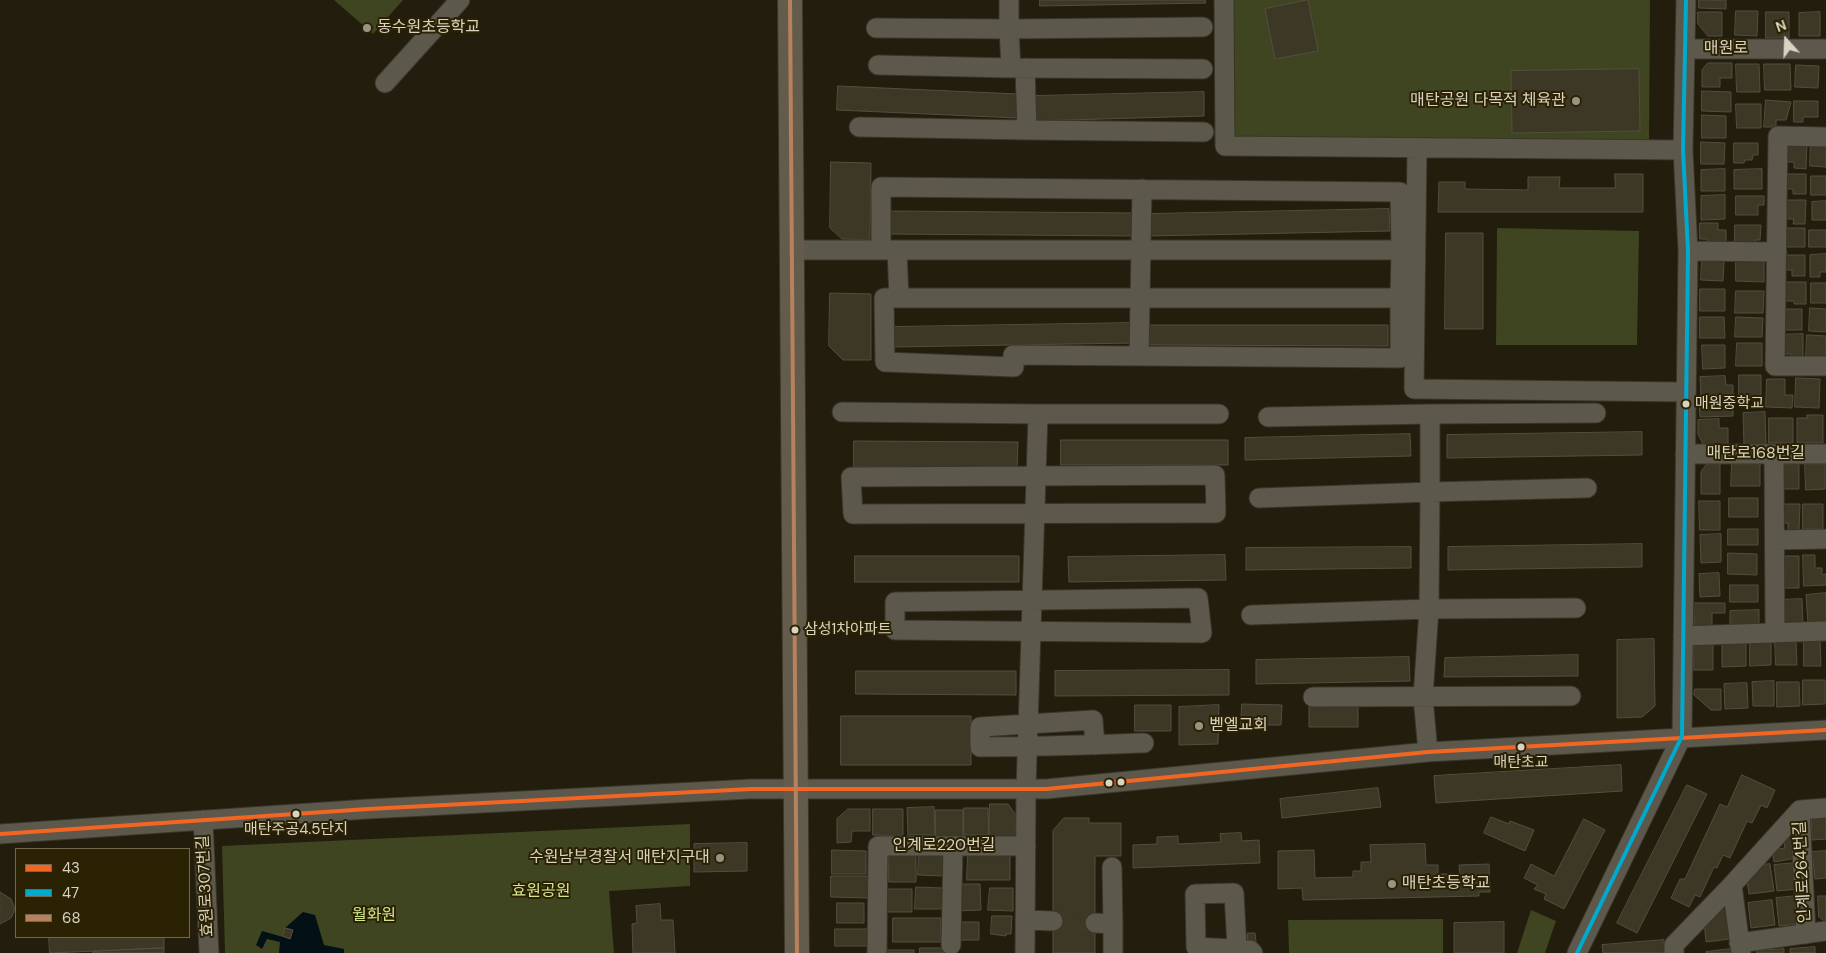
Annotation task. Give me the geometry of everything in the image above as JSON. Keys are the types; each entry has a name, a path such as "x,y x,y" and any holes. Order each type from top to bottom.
{"main road":[{"path":"790,0 797,953"}],"street":[{"path":"385,83 460,0"},
{"path":"1009,0 1010,29 1027,130"},
{"path":"1224,0 1225,146 1683,150"},
{"path":"1577,953 1626,847 1682,736 1688,251 1683,150 1686,0"},
{"path":"876,28 1203,27"},
{"name":"매원로","path":"1685,49 1826,49"},
{"path":"878,65 1203,69"},
{"path":"859,127 1204,132"},
{"path":"1826,137 1778,136 1775,366 1826,366"},
{"path":"1417,149 1414,390 1686,392"},
{"path":"899,298 889,250 882,188 1400,192 1401,250 1400,358 1013,355 1014,367 884,362 884,298 899,298 1400,298"},
{"path":"1139,356 1142,189"},
{"path":"793,250 1401,250"},
{"path":"1688,251 1777,252"},
{"path":"842,412 1220,414"},
{"path":"1268,417 1596,413"},
{"path":"1025,953 1027,747 1038,414"},
{"path":"1428,752 1424,697 1429,609 1430,414"},
{"name":"매탄로168번길","path":"1685,454 1826,454"},
{"path":"1774,454 1776,540 1775,633"},
{"path":"1215,475 1216,513 1035,513 853,514 851,477 1215,475"},
{"path":"1259,498 1587,488"},
{"path":"1776,540 1826,539"},
{"path":"1198,598 1202,633 895,630 895,602 1032,600 1198,598"},
{"path":"1251,615 1429,609 1576,608"},
{"path":"1683,636 1826,631"},
{"path":"1314,697 1571,696"},
{"path":"1095,745 1093,720 980,727 980,747 1027,747 1095,745 1144,743"},
{"path":"0,834 368,809 797,789 1026,789 1428,752 1682,736 1826,730"},
{"name":"인계로264번길","path":"1674,953 1674,944 1732,885 1800,810 1826,808"},
{"name":"인계로264번길","path":"1800,810 1806,934"},
{"name":"효원로307번길","path":"203,820 209,953"},
{"name":"인계로220번길","path":"877,953 878,846 1026,846"},
{"path":"951,945 953,847"},
{"path":"1112,867 1104,923 1114,953"},
{"path":"1732,885 1740,948"},
{"path":"1025,920 1053,921"},
{"name":"인계로264번길","path":"1740,948 1826,931"}],"green space":[{"path":"334,0 403,0 373,34"},
{"path":"1230,0 1650,0 1649,144 1230,141"},
{"path":"1497,228 1639,231 1637,345 1496,345"},
{"name":"효원공원","path":"690,824 690,886 609,891 614,953 225,953 222,846"},
{"path":"1531,910 1556,921 1545,953 1517,953"},
{"path":"1443,919 1443,953 1289,953 1288,920"}],"shaded area":[{"path":"303,912 315,915 324,945 344,949 344,953 279,953 280,942 267,939 262,949 256,945 262,931 290,939 293,930 285,928"}],"building":[{"path":"1040,0 1205,0 1206,3 1040,6"},
{"path":"1308,0 1318,51 1275,59 1265,9"},
{"path":"1699,0 1726,0 1726,9 1699,8"},
{"path":"1736,11 1758,11 1757,36 1735,35"},
{"path":"1698,12 1722,12 1722,36 1708,36 1698,24"},
{"path":"1766,12 1789,12 1789,38 1766,38"},
{"path":"1820,12 1820,36 1799,36 1799,13"},
{"path":"1708,63 1732,63 1732,78 1720,78 1720,87 1702,87 1702,70"},
{"path":"1736,64 1759,64 1760,92 1737,92"},
{"path":"1764,64 1790,64 1791,90 1765,90"},
{"path":"1796,65 1819,66 1818,88 1795,87"},
{"name":"매탄공원 다목적 체육관","path":"1639,69 1640,131 1512,133 1511,71"},
{"path":"838,86 1018,94 1017,118 837,110"},
{"path":"1702,91 1731,92 1731,112 1702,111"},
{"path":"1204,92 1204,116 1035,121 1034,96"},
{"path":"1766,100 1791,102 1786,120 1776,120 1776,127 1764,127"},
{"path":"1794,101 1818,101 1818,117 1803,117 1803,122 1794,122"},
{"path":"1736,104 1761,104 1761,128 1737,128"},
{"path":"1702,115 1726,116 1726,138 1702,138"},
{"path":"1784,141 1807,142 1806,169 1794,168 1794,162 1787,162 1787,157 1784,156"},
{"path":"1811,141 1826,142 1826,167 1810,166"},
{"path":"1701,142 1725,143 1724,164 1701,164"},
{"path":"1734,143 1758,143 1758,155 1753,155 1752,160 1745,160 1744,163 1734,163"},
{"path":"831,162 871,163 870,240 842,239 830,228"},
{"path":"1725,169 1725,191 1701,191 1701,170"},
{"path":"1762,169 1762,189 1734,189 1734,170"},
{"path":"1615,174 1643,174 1643,212 1438,212 1439,182 1465,182 1465,189 1528,190 1528,177 1560,177 1559,188 1615,188"},
{"path":"1782,174 1806,174 1806,194 1793,194 1793,189 1781,189"},
{"path":"1811,176 1826,176 1826,195 1811,195"},
{"path":"1725,195 1725,219 1701,220 1701,196"},
{"path":"1736,196 1764,196 1764,205 1758,205 1758,215 1736,215"},
{"path":"1780,200 1806,200 1805,224 1793,224 1794,219 1780,219"},
{"path":"1826,201 1826,220 1812,220 1812,202"},
{"path":"1389,209 1390,231 1149,236 1149,214"},
{"path":"890,211 1136,213 1136,236 890,234"},
{"path":"1700,223 1718,223 1718,230 1726,230 1726,247 1707,247 1707,239 1700,239"},
{"path":"1735,225 1761,225 1760,240 1755,240 1756,244 1735,244"},
{"path":"1782,228 1805,228 1805,247 1782,247"},
{"path":"1809,230 1826,230 1826,247 1809,247"},
{"path":"1446,233 1483,233 1483,329 1445,329"},
{"path":"1826,254 1826,272 1820,272 1820,277 1810,277 1810,255"},
{"path":"1782,255 1805,255 1805,276 1792,276 1792,270 1782,270"},
{"path":"1736,259 1764,260 1764,282 1736,281"},
{"path":"1702,261 1724,261 1723,281 1701,280"},
{"path":"1781,282 1806,282 1806,304 1794,304 1794,301 1781,301"},
{"path":"1811,283 1826,283 1826,303 1811,303"},
{"path":"1700,289 1725,289 1725,311 1700,311"},
{"path":"1736,291 1764,291 1763,313 1735,313"},
{"path":"830,293 871,294 871,360 843,360 829,346"},
{"path":"1810,308 1826,309 1826,332 1809,331"},
{"path":"1779,309 1802,309 1802,330 1779,330"},
{"path":"1700,317 1724,317 1725,338 1700,338"},
{"path":"1736,317 1763,318 1762,337 1735,337"},
{"path":"1132,323 1133,343 893,347 893,327"},
{"path":"1150,325 1388,325 1388,346 1150,345"},
{"path":"1803,334 1803,359 1791,359 1791,354 1778,354 1778,335"},
{"path":"1807,335 1826,336 1826,358 1806,357"},
{"path":"1737,343 1762,343 1762,366 1736,366"},
{"path":"1702,345 1725,345 1725,368 1703,369"},
{"path":"1739,375 1761,375 1761,400 1739,400"},
{"path":"1725,376 1726,385 1733,385 1733,394 1701,396 1700,377"},
{"path":"1796,378 1820,379 1819,408 1795,407"},
{"path":"1767,379 1785,379 1785,395 1793,395 1792,408 1766,407"},
{"path":"1727,399 1727,408 1733,408 1733,416 1700,417 1699,400"},
{"path":"1765,412 1766,444 1744,445 1743,413"},
{"path":"1807,415 1823,415 1823,443 1797,443 1797,418 1807,418"},
{"path":"1769,418 1793,418 1793,443 1769,443"},
{"path":"1719,419 1719,428 1728,428 1728,445 1704,446 1698,434 1698,420"},
{"path":"1642,432 1642,455 1447,458 1447,435"},
{"path":"1410,434 1411,456 1245,460 1245,438"},
{"path":"1061,440 1228,440 1228,465 1061,465"},
{"path":"854,441 1018,442 1017,468 854,467"},
{"path":"1707,464 1720,464 1720,494 1701,494 1701,472"},
{"path":"1732,464 1760,464 1760,486 1731,486"},
{"path":"1778,464 1799,464 1799,489 1778,489"},
{"path":"1805,464 1825,464 1825,489 1806,490"},
{"path":"1729,498 1758,498 1758,517 1729,517"},
{"path":"1699,501 1720,501 1720,530 1700,530"},
{"path":"1778,504 1800,504 1799,531 1788,531 1788,523 1783,523"},
{"path":"1803,504 1823,504 1823,529 1803,529"},
{"path":"1728,529 1758,529 1758,545 1728,545"},
{"path":"1721,534 1721,562 1701,563 1700,535"},
{"path":"1642,544 1642,567 1448,570 1448,547"},
{"path":"1411,547 1411,568 1246,570 1246,548"},
{"path":"1728,553 1757,554 1757,575 1728,574"},
{"path":"1225,555 1226,580 1069,582 1068,557"},
{"path":"1803,555 1815,555 1815,568 1822,568 1822,575 1826,574 1826,585 1804,586"},
{"path":"855,556 1019,556 1019,582 855,582"},
{"path":"1780,556 1799,556 1799,588 1781,588"},
{"path":"1719,573 1720,596 1700,597 1699,574"},
{"path":"1730,585 1758,585 1758,602 1730,602"},
{"path":"1826,593 1826,623 1808,624 1806,595"},
{"path":"1802,599 1803,625 1783,625 1779,600"},
{"path":"1694,603 1725,603 1725,613 1712,613 1712,630 1695,630"},
{"path":"1759,610 1759,626 1730,627 1730,611"},
{"path":"1654,639 1655,706 1642,717 1617,718 1617,640"},
{"path":"1804,641 1820,641 1821,666 1804,666"},
{"path":"1775,642 1796,642 1797,665 1776,665"},
{"path":"1750,643 1771,643 1771,665 1750,666"},
{"path":"1694,644 1713,644 1713,670 1694,670"},
{"path":"1746,644 1746,666 1722,667 1722,645"},
{"path":"1578,655 1578,676 1444,677 1445,658"},
{"path":"1409,657 1410,681 1256,684 1256,660"},
{"path":"1229,670 1229,695 1055,696 1055,671"},
{"path":"856,671 1016,671 1016,695 856,694"},
{"path":"1803,680 1825,680 1825,704 1803,705"},
{"path":"1774,681 1774,706 1753,706 1752,682"},
{"path":"1777,682 1799,682 1800,706 1777,707"},
{"path":"1747,683 1748,708 1725,709 1724,684"},
{"path":"1695,689 1721,689 1721,710 1711,710 1694,695"},
{"path":"1358,702 1358,727 1309,727 1309,703"},
{"path":"1242,704 1282,705 1281,725 1241,725"},
{"path":"1135,705 1171,705 1171,731 1135,731"},
{"name":"벧엘교회","path":"1219,705 1218,744 1179,745 1179,707"},
{"path":"841,716 971,716 971,765 841,765"},
{"path":"1621,765 1622,791 1436,803 1434,776"},
{"path":"1742,775 1775,790 1767,808 1761,805 1752,823 1747,821 1730,858 1723,855 1717,868 1714,867 1700,897 1695,895 1689,907 1671,898 1680,879 1685,879 1720,804 1727,807"},
{"path":"1687,785 1707,794 1637,933 1617,923"},
{"path":"1378,788 1381,807 1282,818 1280,799"},
{"path":"990,804 1008,804 1016,815 1015,842 989,842"},
{"path":"934,807 935,835 908,835 907,808"},
{"path":"964,808 988,808 989,835 964,835"},
{"path":"848,809 870,809 870,831 852,831 851,842 837,843 837,819"},
{"path":"873,809 903,809 903,836 873,835"},
{"path":"936,810 963,810 963,837 936,837"},
{"path":"1826,814 1826,839 1812,840 1811,815"},
{"path":"1491,817 1509,824 1510,821 1534,830 1525,851 1484,833"},
{"path":"1064,818 1089,818 1089,823 1121,823 1121,856 1095,856 1095,953 1053,953 1053,831"},
{"path":"1584,819 1605,830 1564,909 1544,899 1546,894 1534,889 1538,885 1524,878 1531,864 1554,876"},
{"path":"1241,833 1242,841 1259,840 1260,863 1133,868 1133,845 1157,844 1157,837 1178,836 1178,844 1221,842 1220,834"},
{"path":"1794,838 1797,858 1774,862 1772,850 1785,848 1783,839"},
{"name":"수원남부경찰서 매탄지구대","path":"747,843 747,871 694,872 694,844"},
{"name":"매탄초등학교","path":"1425,844 1426,865 1438,865 1438,874 1460,874 1459,865 1489,864 1490,892 1479,892 1479,896 1303,900 1302,888 1278,889 1278,851 1314,850 1315,878 1353,877 1353,871 1361,871 1361,862 1371,862 1370,845"},
{"path":"832,850 866,851 866,874 832,874"},
{"path":"1826,851 1826,878 1815,879 1812,852"},
{"path":"919,854 945,855 944,876 918,875"},
{"path":"968,854 1010,854 1010,880 967,880"},
{"path":"889,855 916,855 916,882 889,882"},
{"path":"1796,863 1799,889 1777,891 1774,865"},
{"path":"1770,864 1774,891 1749,894 1746,874 1757,873 1756,866"},
{"path":"831,876 868,876 868,898 831,897"},
{"path":"961,884 980,884 981,910 956,911"},
{"path":"916,887 943,888 943,909 915,909"},
{"path":"990,888 1013,888 1013,911 988,910"},
{"path":"886,889 912,889 912,912 886,912"},
{"path":"0,892 11,899 15,909 11,918 0,924"},
{"path":"1798,896 1801,924 1779,926 1776,898"},
{"path":"1818,896 1826,896 1826,922 1819,917"},
{"path":"1772,900 1775,925 1751,928 1748,903"},
{"path":"837,903 864,903 864,923 837,923"},
{"path":"660,904 661,920 673,920 675,953 633,953 632,924 637,923 636,906"},
{"path":"1727,907 1730,939 1706,942 1704,921 1717,908"},
{"path":"992,916 1012,916 1011,934 1006,934 1006,936 991,934"},
{"path":"893,918 941,918 941,942 893,942"},
{"path":"956,922 979,922 979,940 956,940"},
{"path":"1504,922 1504,953 1454,953 1454,923"},
{"path":"285,928 293,930 290,939 283,936"},
{"path":"835,929 869,929 869,946 835,946"},
{"path":"1248,933 1255,933 1256,942 1248,942"},
{"path":"49,938 164,938 164,948 50,953"},
{"path":"1664,940 1665,953 1603,953 1602,945"},
{"path":"1815,947 1815,953 1790,953 1790,949"},
{"path":"164,948 164,953 93,953 93,952"},
{"path":"920,948 945,948 946,953 920,953"},
{"path":"1731,949 1731,953 1706,953 1706,952"},
{"path":"1784,949 1784,953 1757,953 1757,951"},
{"path":"886,950 914,950 914,953 886,953"}],"tunnel":[{"path":"1053,921 1095,923"}],"transit line":[{"name":"68","path":"790,0 797,953"},
{"name":"47","path":"1577,953 1682,736 1688,251 1683,150 1686,0"},
{"name":"43","path":"0,834 368,809 751,789 1046,789 1428,752 1826,730"}],"place":[{"name":"동수원초등학교","path":"367,28"},
{"name":"매탄공원 다목적 체육관","path":"1576,101"},
{"name":"매원중학교","path":"1686,404"},
{"name":"삼성1차아파트","path":"795,630"},
{"name":"벧엘교회","path":"1199,726"},
{"name":"매탄초교","path":"1521,747"},
{"name":"매탄주공4.5단지","path":"296,814"},
{"name":"수원남부경찰서 매탄지구대","path":"720,858"},
{"name":"매탄초등학교","path":"1392,884"}],"park label":[{"name":"월화원","path":"374,916"}]}
